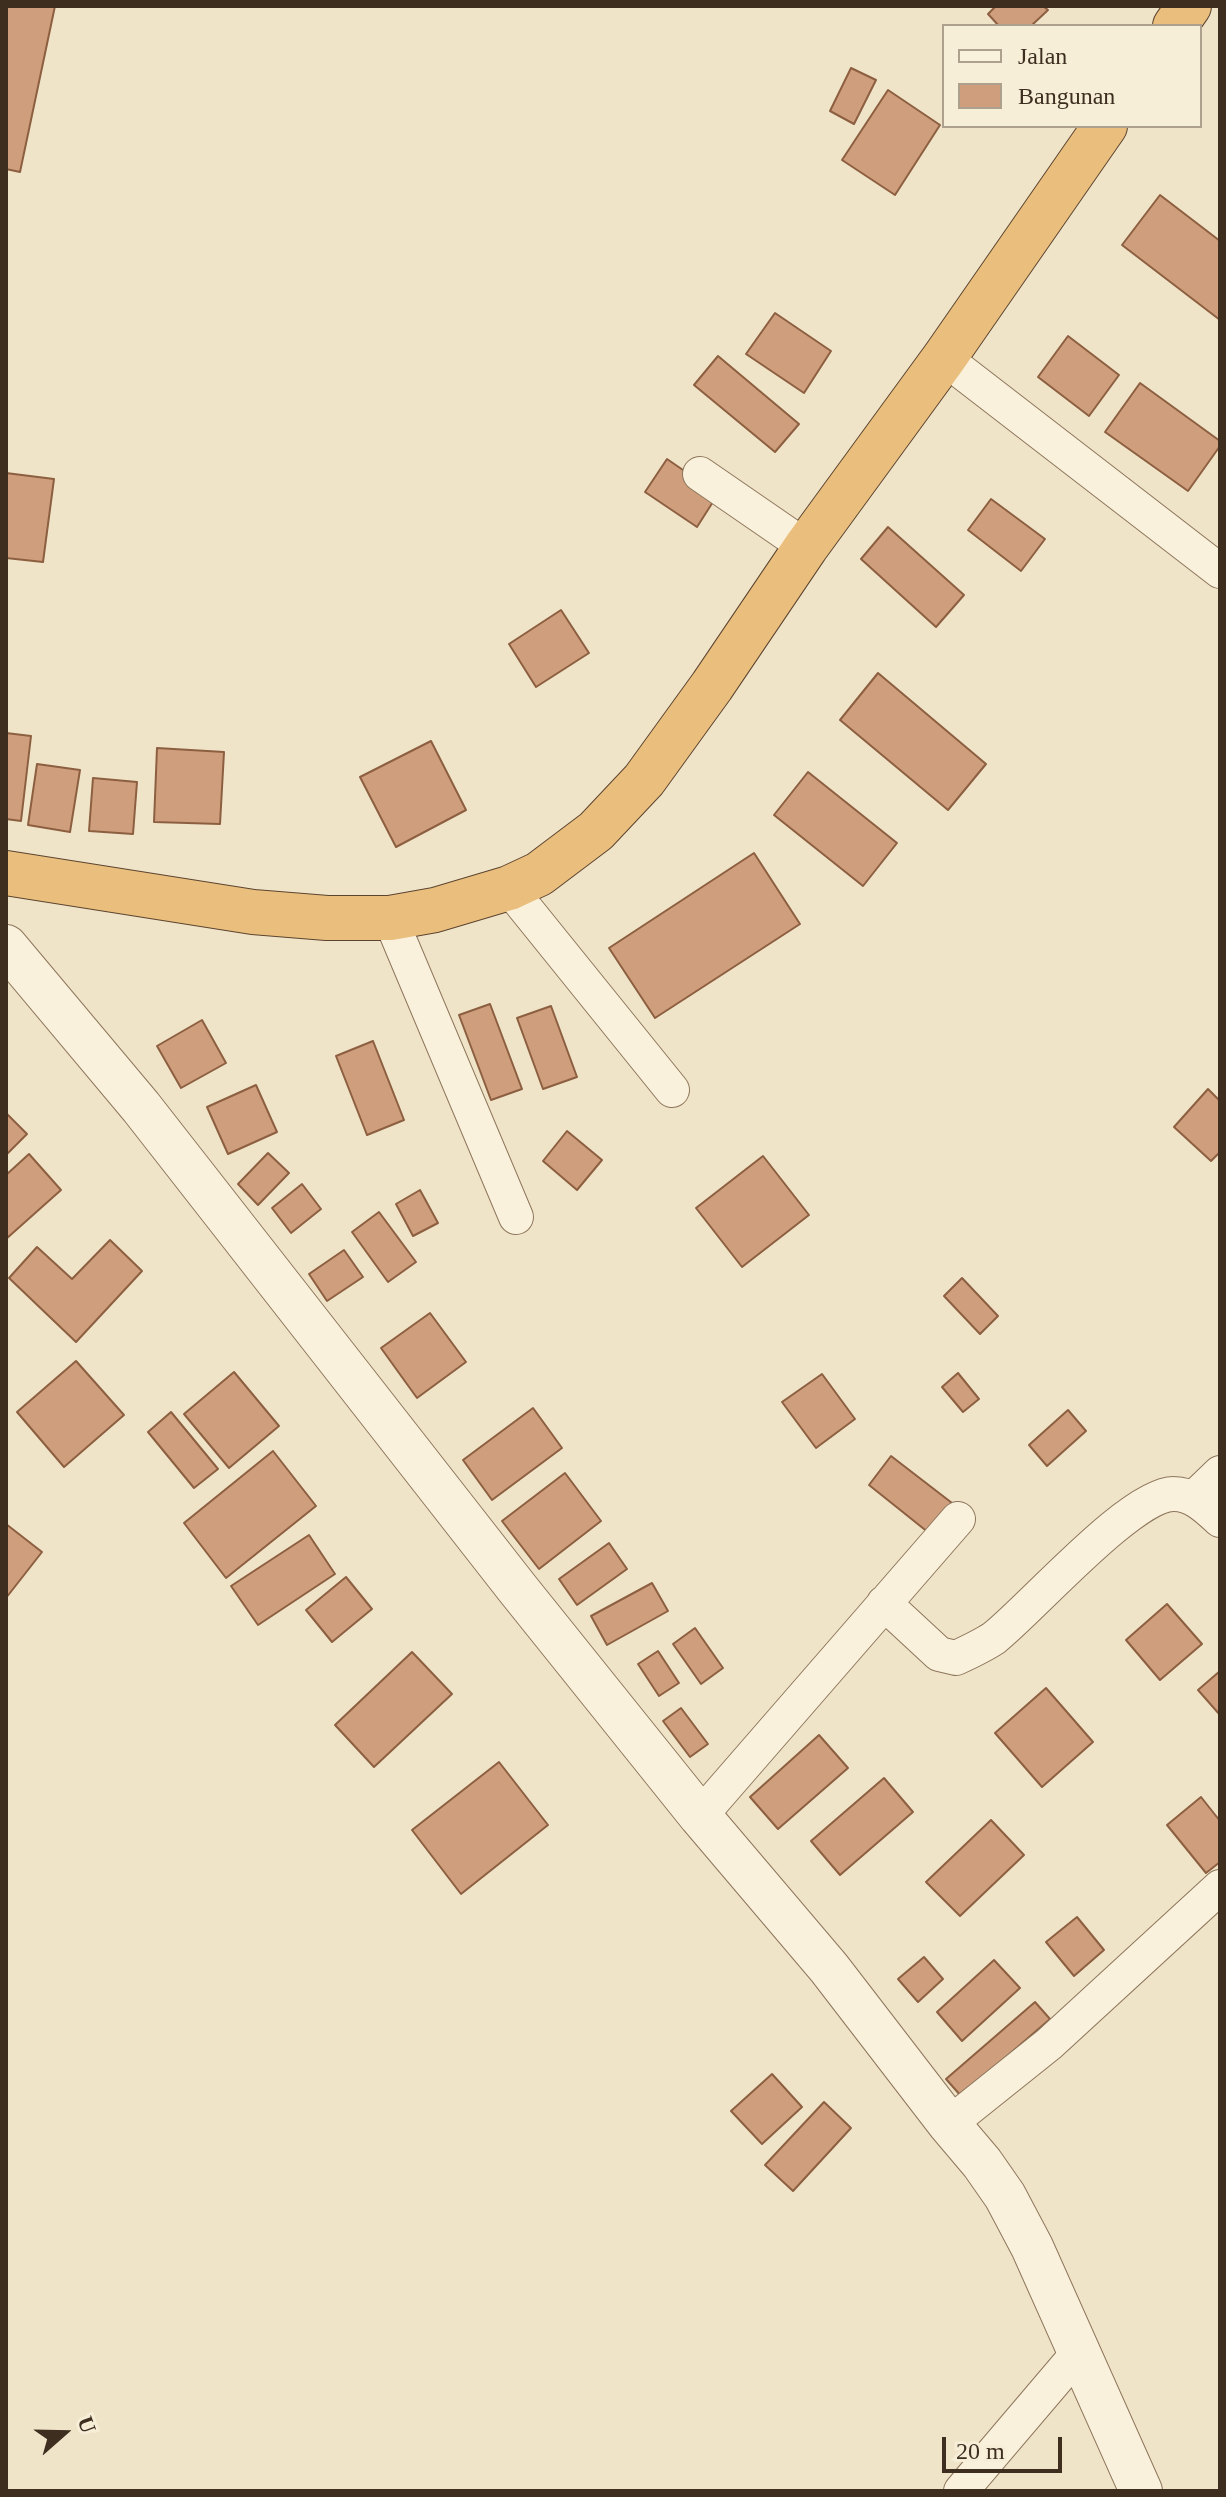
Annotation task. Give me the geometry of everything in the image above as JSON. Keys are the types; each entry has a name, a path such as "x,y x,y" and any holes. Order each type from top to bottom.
{"highway":[{"path":"1176,24 1189,6"},
{"path":"6,873 253,912 327,918 390,918 435,910 509,888 539,874 596,831 644,780 1104,128"}],"street":[{"path":"944,358 1220,571"},
{"path":"700,474 806,547"},
{"path":"509,888 672,1090"},
{"path":"390,918 516,1217"},
{"path":"6,946 141,1107 517,1588 700,1816 829,1968 982,2163 1005,2196 1080,2351 1141,2491"},
{"path":"1194,1498 1220,1473"},
{"path":"884,1603 939,1654 956,1658 994,1637 1122,1520 1159,1496 1174,1494 1194,1498 1220,1520"},
{"path":"700,1816 958,1519"},
{"path":"949,2124 1049,2044 1220,1887"},
{"path":"961,2491 1080,2351"}],"building":[{"path":"6,6 55,6 20,172 6,169"},
{"path":"996,6 1043,6 1048,10 1033,24 997,24 988,14"},
{"path":"851,68 876,80 854,124 830,111"},
{"path":"888,90 940,125 895,195 842,160"},
{"path":"1160,195 1220,241 1220,320 1122,245"},
{"path":"775,313 831,351 804,393 746,354"},
{"path":"1068,336 1119,375 1089,416 1038,377"},
{"path":"718,356 799,424 775,452 694,385"},
{"path":"1140,383 1220,441 1220,446 1188,491 1105,432"},
{"path":"667,459 718,494 697,527 645,492"},
{"path":"6,473 54,479 43,562 6,558"},
{"path":"991,499 1045,539 1021,571 968,530"},
{"path":"888,527 964,595 936,627 861,559"},
{"path":"561,610 589,653 536,687 509,644"},
{"path":"878,673 986,764 948,810 840,720"},
{"path":"6,733 31,736 21,821 6,819"},
{"path":"431,741 466,810 396,847 360,777"},
{"path":"157,748 224,752 220,824 154,822"},
{"path":"37,764 80,770 70,832 28,825"},
{"path":"808,772 897,843 863,886 774,815"},
{"path":"93,778 137,782 133,834 89,831"},
{"path":"754,853 800,924 655,1018 609,948"},
{"path":"490,1004 522,1089 491,1100 459,1015"},
{"path":"551,1006 577,1077 543,1089 517,1018"},
{"path":"202,1020 226,1063 181,1088 157,1046"},
{"path":"373,1041 404,1120 367,1135 336,1056"},
{"path":"256,1085 277,1132 228,1154 207,1107"},
{"path":"1208,1089 1220,1101 1220,1152 1211,1161 1174,1127"},
{"path":"6,1113 27,1134 6,1155"},
{"path":"567,1131 602,1160 577,1190 543,1161"},
{"path":"268,1153 289,1173 258,1205 238,1184"},
{"path":"29,1154 61,1190 6,1239 6,1175"},
{"path":"763,1156 809,1215 742,1267 696,1208"},
{"path":"302,1184 321,1209 291,1233 272,1208"},
{"path":"420,1190 438,1223 413,1236 396,1204"},
{"path":"379,1212 416,1262 388,1282 352,1232"},
{"path":"110,1240 142,1271 76,1342 9,1278 37,1247 72,1279"},
{"path":"344,1250 363,1277 327,1301 309,1274"},
{"path":"962,1278 998,1316 980,1334 944,1296"},
{"path":"430,1313 466,1362 417,1398 381,1348"},
{"path":"76,1361 124,1415 64,1467 17,1412"},
{"path":"234,1372 279,1426 229,1468 184,1414"},
{"path":"958,1373 979,1399 963,1412 942,1387"},
{"path":"822,1374 855,1419 816,1448 782,1402"},
{"path":"533,1408 562,1448 492,1500 463,1460"},
{"path":"1068,1410 1086,1431 1047,1466 1029,1445"},
{"path":"171,1412 218,1469 194,1488 148,1432"},
{"path":"273,1451 316,1506 226,1578 184,1523"},
{"path":"891,1456 952,1503 929,1533 869,1485"},
{"path":"565,1473 601,1521 539,1569 502,1521"},
{"path":"6,1524 42,1552 6,1598"},
{"path":"309,1535 335,1574 258,1625 231,1586"},
{"path":"609,1543 627,1569 577,1605 559,1579"},
{"path":"346,1577 372,1609 332,1642 306,1610"},
{"path":"652,1583 668,1611 607,1645 591,1616"},
{"path":"1167,1604 1202,1644 1160,1680 1126,1640"},
{"path":"695,1628 723,1668 701,1684 673,1644"},
{"path":"658,1651 679,1683 659,1696 638,1664"},
{"path":"412,1652 452,1694 374,1767 335,1725"},
{"path":"1220,1671 1220,1715 1198,1690"},
{"path":"1046,1688 1093,1742 1042,1787 995,1733"},
{"path":"681,1708 708,1744 690,1757 663,1721"},
{"path":"819,1735 848,1768 778,1829 750,1797"},
{"path":"499,1762 548,1825 461,1894 412,1830"},
{"path":"884,1778 913,1812 840,1875 811,1841"},
{"path":"1201,1797 1220,1821 1220,1862 1206,1873 1167,1825"},
{"path":"991,1820 1024,1855 960,1916 926,1882"},
{"path":"1077,1917 1104,1950 1074,1976 1046,1942"},
{"path":"924,1957 943,1979 918,2002 898,1979"},
{"path":"994,1960 1020,1988 962,2041 937,2012"},
{"path":"1035,2002 1050,2019 961,2096 946,2079"},
{"path":"772,2074 802,2107 762,2144 731,2111"},
{"path":"824,2102 851,2128 793,2191 765,2165"}]}
